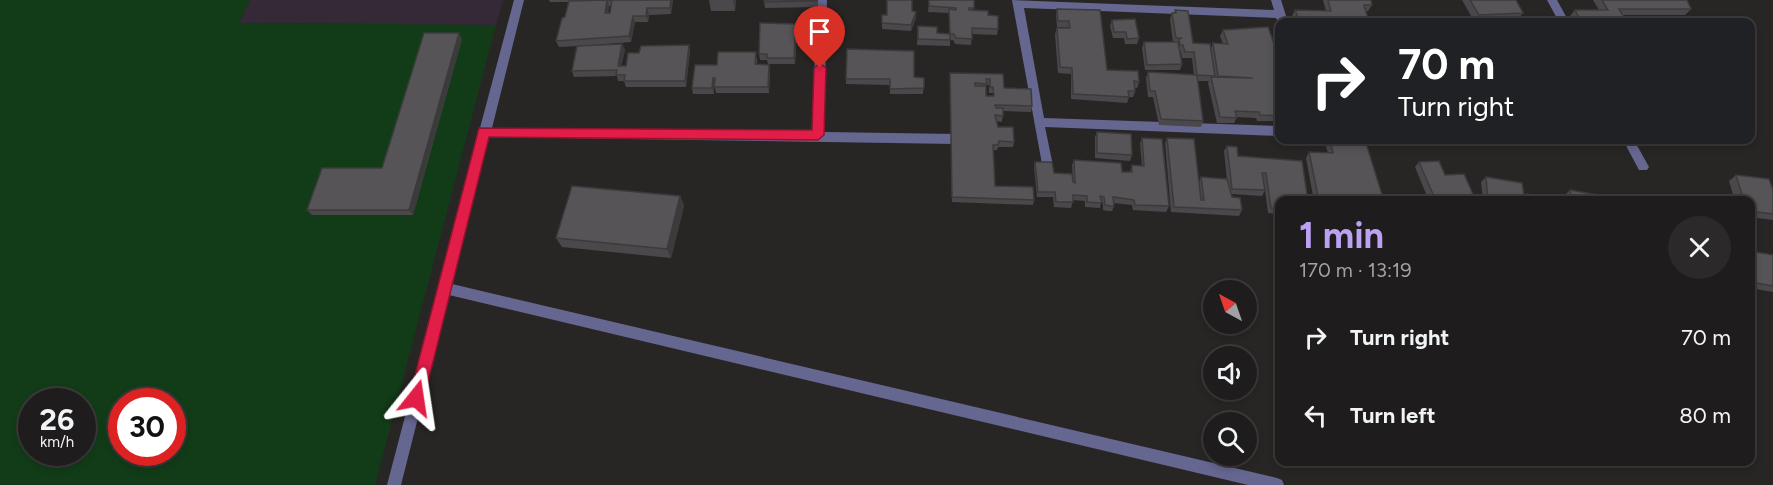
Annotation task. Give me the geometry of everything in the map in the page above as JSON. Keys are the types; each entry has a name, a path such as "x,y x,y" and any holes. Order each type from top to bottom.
{"street":[{"path":"393,485 519,0"},
{"path":"818,135 822,0"},
{"path":"1046,161 1018,2 1282,18 1276,0"},
{"path":"1552,0 1562,18"},
{"path":"1040,122 1275,131"},
{"path":"483,132 818,135 956,139"},
{"path":"1630,144 1643,167"},
{"path":"444,288 1276,485"}],"shaded area":[{"path":"250,0 503,0 496,25 239,23"}],"green space":[{"path":"0,0 250,0 239,23 496,25 375,485 0,485"}],"building":[{"path":"607,0 605,13 610,13 612,0 671,0 670,8 647,8 646,16 633,16 629,36 556,41 569,1"},
{"path":"764,0 817,0 817,1 764,2"},
{"path":"887,0 912,0 912,11 916,12 911,25 882,23 882,15 887,15"},
{"path":"929,0 974,0 974,8 969,8 969,10 988,11 988,15 998,16 998,29 972,28 972,39 956,38 954,34 950,34 949,9 956,10 956,8 929,6"},
{"path":"1328,0 1371,0 1372,5 1364,5 1368,18 1298,18 1295,10 1331,11"},
{"path":"1470,0 1516,0 1523,13 1479,15"},
{"path":"1602,0 1687,0 1691,9 1619,9 1625,18 1579,18 1575,10 1608,10"},
{"path":"1057,9 1100,10 1107,70 1138,71 1139,82 1134,81 1135,91 1128,91 1129,97 1073,94 1072,68 1060,67 1057,28 1070,28 1069,21 1058,21"},
{"path":"1175,10 1188,11 1193,43 1210,44 1215,76 1197,75 1194,52 1185,52 1183,45 1180,45 1179,39 1182,38 1176,38 1172,13 1176,13"},
{"path":"1135,19 1139,38 1127,39 1126,32 1114,32 1112,20"},
{"path":"760,23 796,24 794,58 767,58 767,54 759,54"},
{"path":"918,26 937,27 937,33 950,34 950,40 918,39"},
{"path":"1268,27 1275,46 1275,116 1260,115 1259,112 1235,111 1237,118 1220,117 1211,77 1253,78 1218,76 1213,43 1228,44 1223,30"},
{"path":"424,33 459,33 409,210 307,210 322,168 382,168"},
{"path":"1144,42 1178,42 1182,64 1147,65"},
{"path":"622,44 618,66 626,66 628,53 639,53 641,46 689,45 685,81 624,81 625,75 616,75 617,70 572,71 577,46"},
{"path":"847,49 914,51 914,77 924,78 924,88 890,89 890,79 846,79"},
{"path":"718,52 756,52 755,64 769,65 768,87 714,87 715,78 713,78 712,88 692,88 695,65 717,65"},
{"path":"1148,72 1197,75 1203,121 1161,119 1155,91 1150,91"},
{"path":"950,73 1003,74 1004,88 1031,89 1032,106 995,105 996,108 1003,108 1003,116 995,115 998,127 1013,127 1014,142 999,141 998,145 993,145 995,186 1033,187 1034,200 952,197","holes":["986,79 990,79 990,87 993,87 994,96 986,96 986,86 975,86 975,83 987,84"]},
{"path":"1097,132 1131,134 1132,155 1097,153"},
{"path":"1142,138 1162,139 1169,206 1135,205 1134,200 1113,197 1114,206 1110,206 1105,205 1104,197 1100,196 1102,203 1087,202 1087,196 1073,195 1073,202 1056,202 1055,192 1038,192 1035,162 1052,162 1054,173 1072,174 1075,183 1074,160 1121,163 1122,172 1132,172 1132,165 1144,166"},
{"path":"1167,138 1194,139 1201,200 1204,200 1201,177 1227,179 1232,197 1240,198 1242,210 1174,207"},
{"path":"1331,144 1366,144 1382,196 1318,196 1309,152 1333,153"},
{"path":"1227,146 1237,147 1238,156 1302,161 1307,196 1275,196 1275,208 1271,208 1266,173 1262,173 1265,190 1232,189"},
{"path":"1439,161 1445,175 1464,174 1474,196 1434,196 1419,162"},
{"path":"1736,175 1769,179 1773,190 1773,214 1755,212 1755,196 1742,196"},
{"path":"1486,177 1522,183 1524,196 1488,196"},
{"path":"572,186 680,196 667,249 556,238"},
{"path":"1570,190 1604,196 1571,196"},
{"path":"1755,252 1773,255 1773,286 1755,283"}],"route":[{"path":"416,398 483,132 818,135 820,68"}]}
